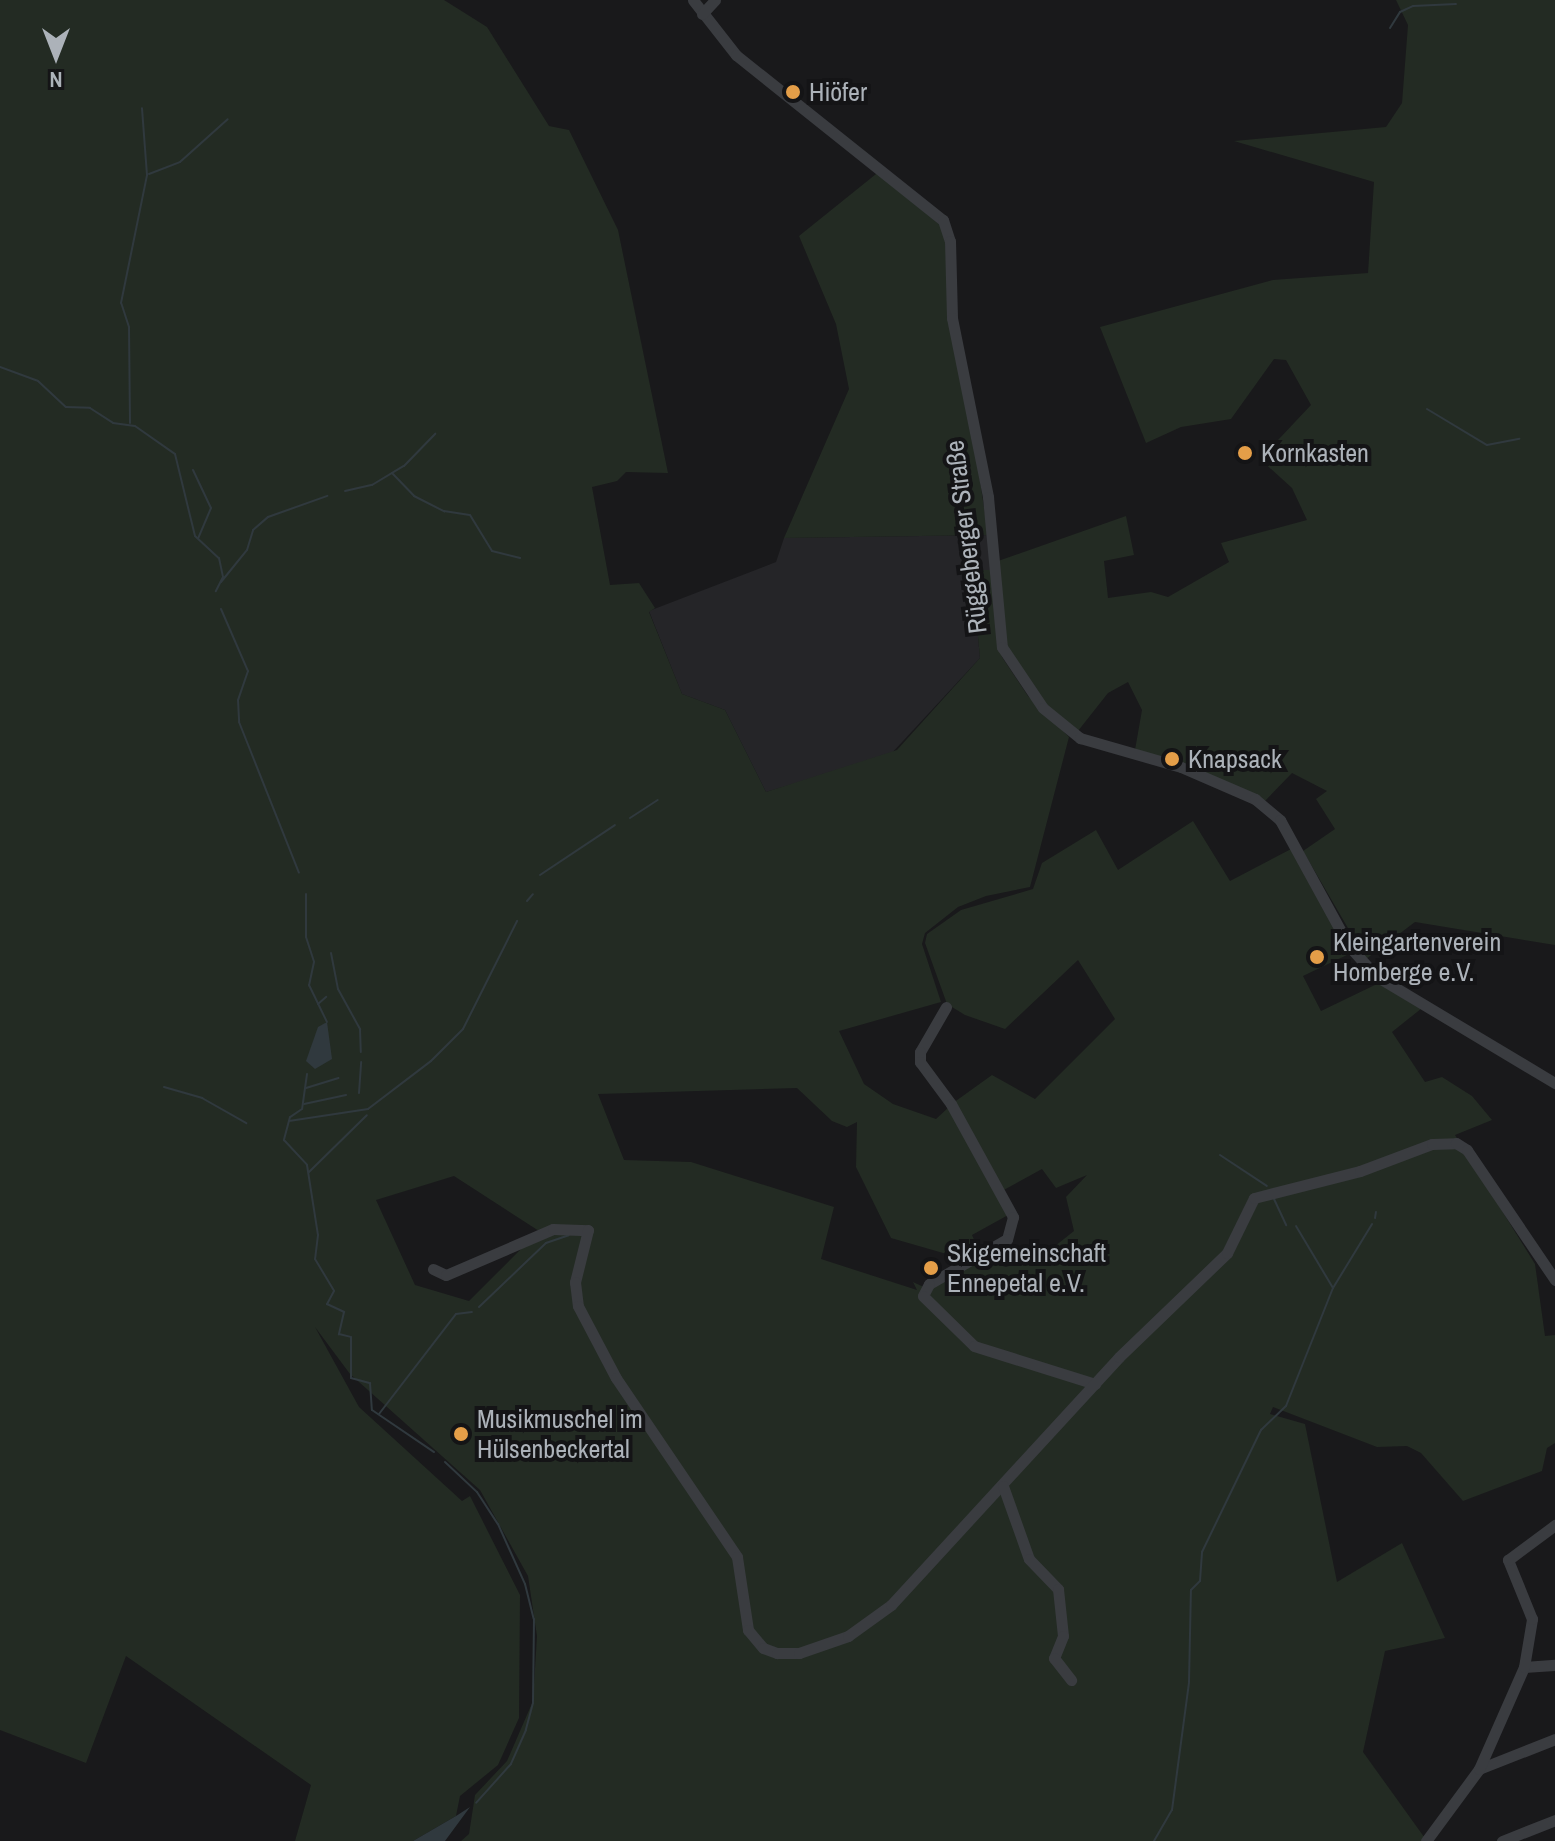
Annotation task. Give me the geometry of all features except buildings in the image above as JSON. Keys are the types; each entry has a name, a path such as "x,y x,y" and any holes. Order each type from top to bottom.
{"street":[{"name":"Rüggeberger Straße","path":"693,0 736,55 924,199 946,227 952,318 988,497 1002,647 1043,708 1080,738 1181,767 1255,799 1280,820 1349,946 1376,976 1555,1083"},
{"path":"702,14 715,0"},
{"path":"946,1007 920,1052 920,1062 951,1104 1013,1217 1007,1239 929,1284 923,1296 974,1346 1095,1384"},
{"path":"433,1269 446,1275 553,1229 588,1230 575,1282 578,1306 616,1378 737,1557 748,1630 763,1648 799,1653 848,1636 891,1605 1095,1384 1227,1253 1254,1198 1444,1142 1467,1150 1555,1280"},
{"path":"1003,1486 1029,1559 1058,1589 1063,1636 1054,1658 1071,1680"},
{"path":"1426,1841 1479,1769 1524,1667 1532,1619 1508,1560 1555,1525"},
{"path":"1524,1667 1555,1665"},
{"path":"1479,1769 1555,1739"},
{"path":"1502,1841 1555,1820"}],"shaded area":[{"path":"0,0 444,0 487,27 549,126 569,130 618,230 668,473 626,472 617,481 592,487 610,585 639,583 655,608 649,612 682,694 725,710 766,792 897,750 980,658 972,570 991,570 1002,657 1028,696 1069,737 1030,887 986,896 958,907 925,933 922,944 941,1002 839,1031 864,1084 893,1104 936,1119 950,1106 1010,1214 972,1235 983,1260 1006,1267 1045,1254 1074,1231 1066,1197 1087,1175 1056,1188 1042,1169 1000,1192 953,1103 992,1075 1035,1099 1115,1019 1078,960 1005,1029 965,1015 947,1004 925,943 927,934 961,910 1033,889 1042,863 1096,830 1118,870 1193,821 1230,881 1293,848 1349,954 1303,976 1321,1011 1379,983 1422,1008 1392,1032 1425,1082 1442,1077 1472,1096 1492,1120 1455,1135 1535,1264 1545,1336 1555,1335 1555,1443 1547,1448 1542,1471 1463,1501 1421,1453 1407,1446 1377,1447 1273,1407 1270,1414 1305,1424 1337,1582 1402,1543 1445,1638 1385,1651 1363,1752 1427,1841 461,1841 469,1834 475,1795 507,1761 533,1701 537,1636 528,1576 480,1490 350,1374 315,1327 359,1407 462,1501 470,1496 520,1595 519,1718 498,1765 460,1796 456,1816 413,1841 295,1841 311,1785 126,1656 86,1763 0,1730","holes":["797,1088 832,1121 847,1127 857,1122 856,1167 891,1238 950,1255 962,1272 928,1289 913,1282 917,1290 821,1259 834,1207 691,1162 624,1160 598,1094","454,1176 539,1231 469,1301 415,1285 376,1200"]},
{"path":"1396,0 1555,0 1555,945 1415,922 1366,959 1303,851 1335,829 1316,799 1327,791 1292,773 1265,801 1179,762 1135,750 1142,710 1128,682 1108,693 1078,731 1061,720 1031,688 1005,644 998,561 1126,516 1134,555 1104,561 1108,598 1151,592 1168,597 1229,562 1221,543 1307,520 1292,488 1260,459 1311,405 1286,360 1274,359 1231,419 1181,427 1146,443 1100,327 1273,280 1368,273 1374,182 1234,141 1386,127 1402,103 1408,25"},
{"path":"881,170 943,228 988,535 784,538 849,389 836,324 799,236"},
{"path":"989,535 991,570 972,571 980,658 890,755 766,792 725,710 682,694 649,611 776,562 784,538"},
{"path":"327,1022 332,1059 315,1069 306,1061 318,1027"},
{"path":"470,1807 445,1841 413,1841 456,1816"}],"waterway":[{"path":"1390,28 1400,12 1413,6 1456,4"},
{"path":"130,423 129,327 121,303 147,175 142,108"},
{"path":"149,174 180,162 228,119"},
{"path":"0,367 38,381 66,407 90,408 113,423 135,426 175,454 195,536 219,558 223,577 216,591"},
{"path":"1427,409 1487,445 1519,439"},
{"path":"345,491 372,485 404,466 435,434"},
{"path":"193,470 211,508 198,538"},
{"path":"392,473 414,496 444,511 470,515 492,551 520,558"},
{"path":"221,582 247,550 253,530 268,517 327,496"},
{"path":"221,609 248,671 238,700 239,722 299,873"},
{"path":"630,818 658,800"},
{"path":"540,875 615,825"},
{"path":"306,894 306,937 314,962 309,985 327,1022"},
{"path":"527,901 533,894"},
{"path":"289,1121 368,1109 431,1061 463,1029 517,921"},
{"path":"331,953 338,989 360,1029 361,1052"},
{"path":"318,1004 326,997"},
{"path":"359,1093 361,1062"},
{"path":"307,1074 302,1109 290,1117 284,1140 307,1165 318,1235 315,1259 334,1291 327,1304 344,1312 339,1334 351,1337 351,1378 370,1383 372,1410 434,1452"},
{"path":"306,1088 338,1078"},
{"path":"164,1087 202,1098 246,1123"},
{"path":"304,1104 346,1095"},
{"path":"309,1172 367,1115"},
{"path":"1220,1155 1267,1186"},
{"path":"1274,1199 1286,1225"},
{"path":"1375,1218 1376,1212"},
{"path":"1333,1288 1372,1224"},
{"path":"1154,1841 1172,1810 1189,1682 1191,1590 1200,1581 1202,1552 1261,1430 1286,1406 1333,1288 1296,1226"},
{"path":"479,1307 546,1243 569,1235"},
{"path":"379,1414 456,1314 472,1312"},
{"path":"445,1462 477,1492 498,1524 525,1584 534,1619 533,1703 526,1730 511,1764 476,1803"}],"place":[{"name":"Hiöfer","path":"793,92"},
{"name":"Kornkasten","path":"1245,453"},
{"name":"Knapsack","path":"1172,759"},
{"name":"Kleingartenverein Homberge e.V.","path":"1317,957"},
{"name":"Skigemeinschaft Ennepetal e.V.","path":"931,1268"},
{"name":"Musikmuschel im Hülsenbeckertal","path":"461,1434"}]}
